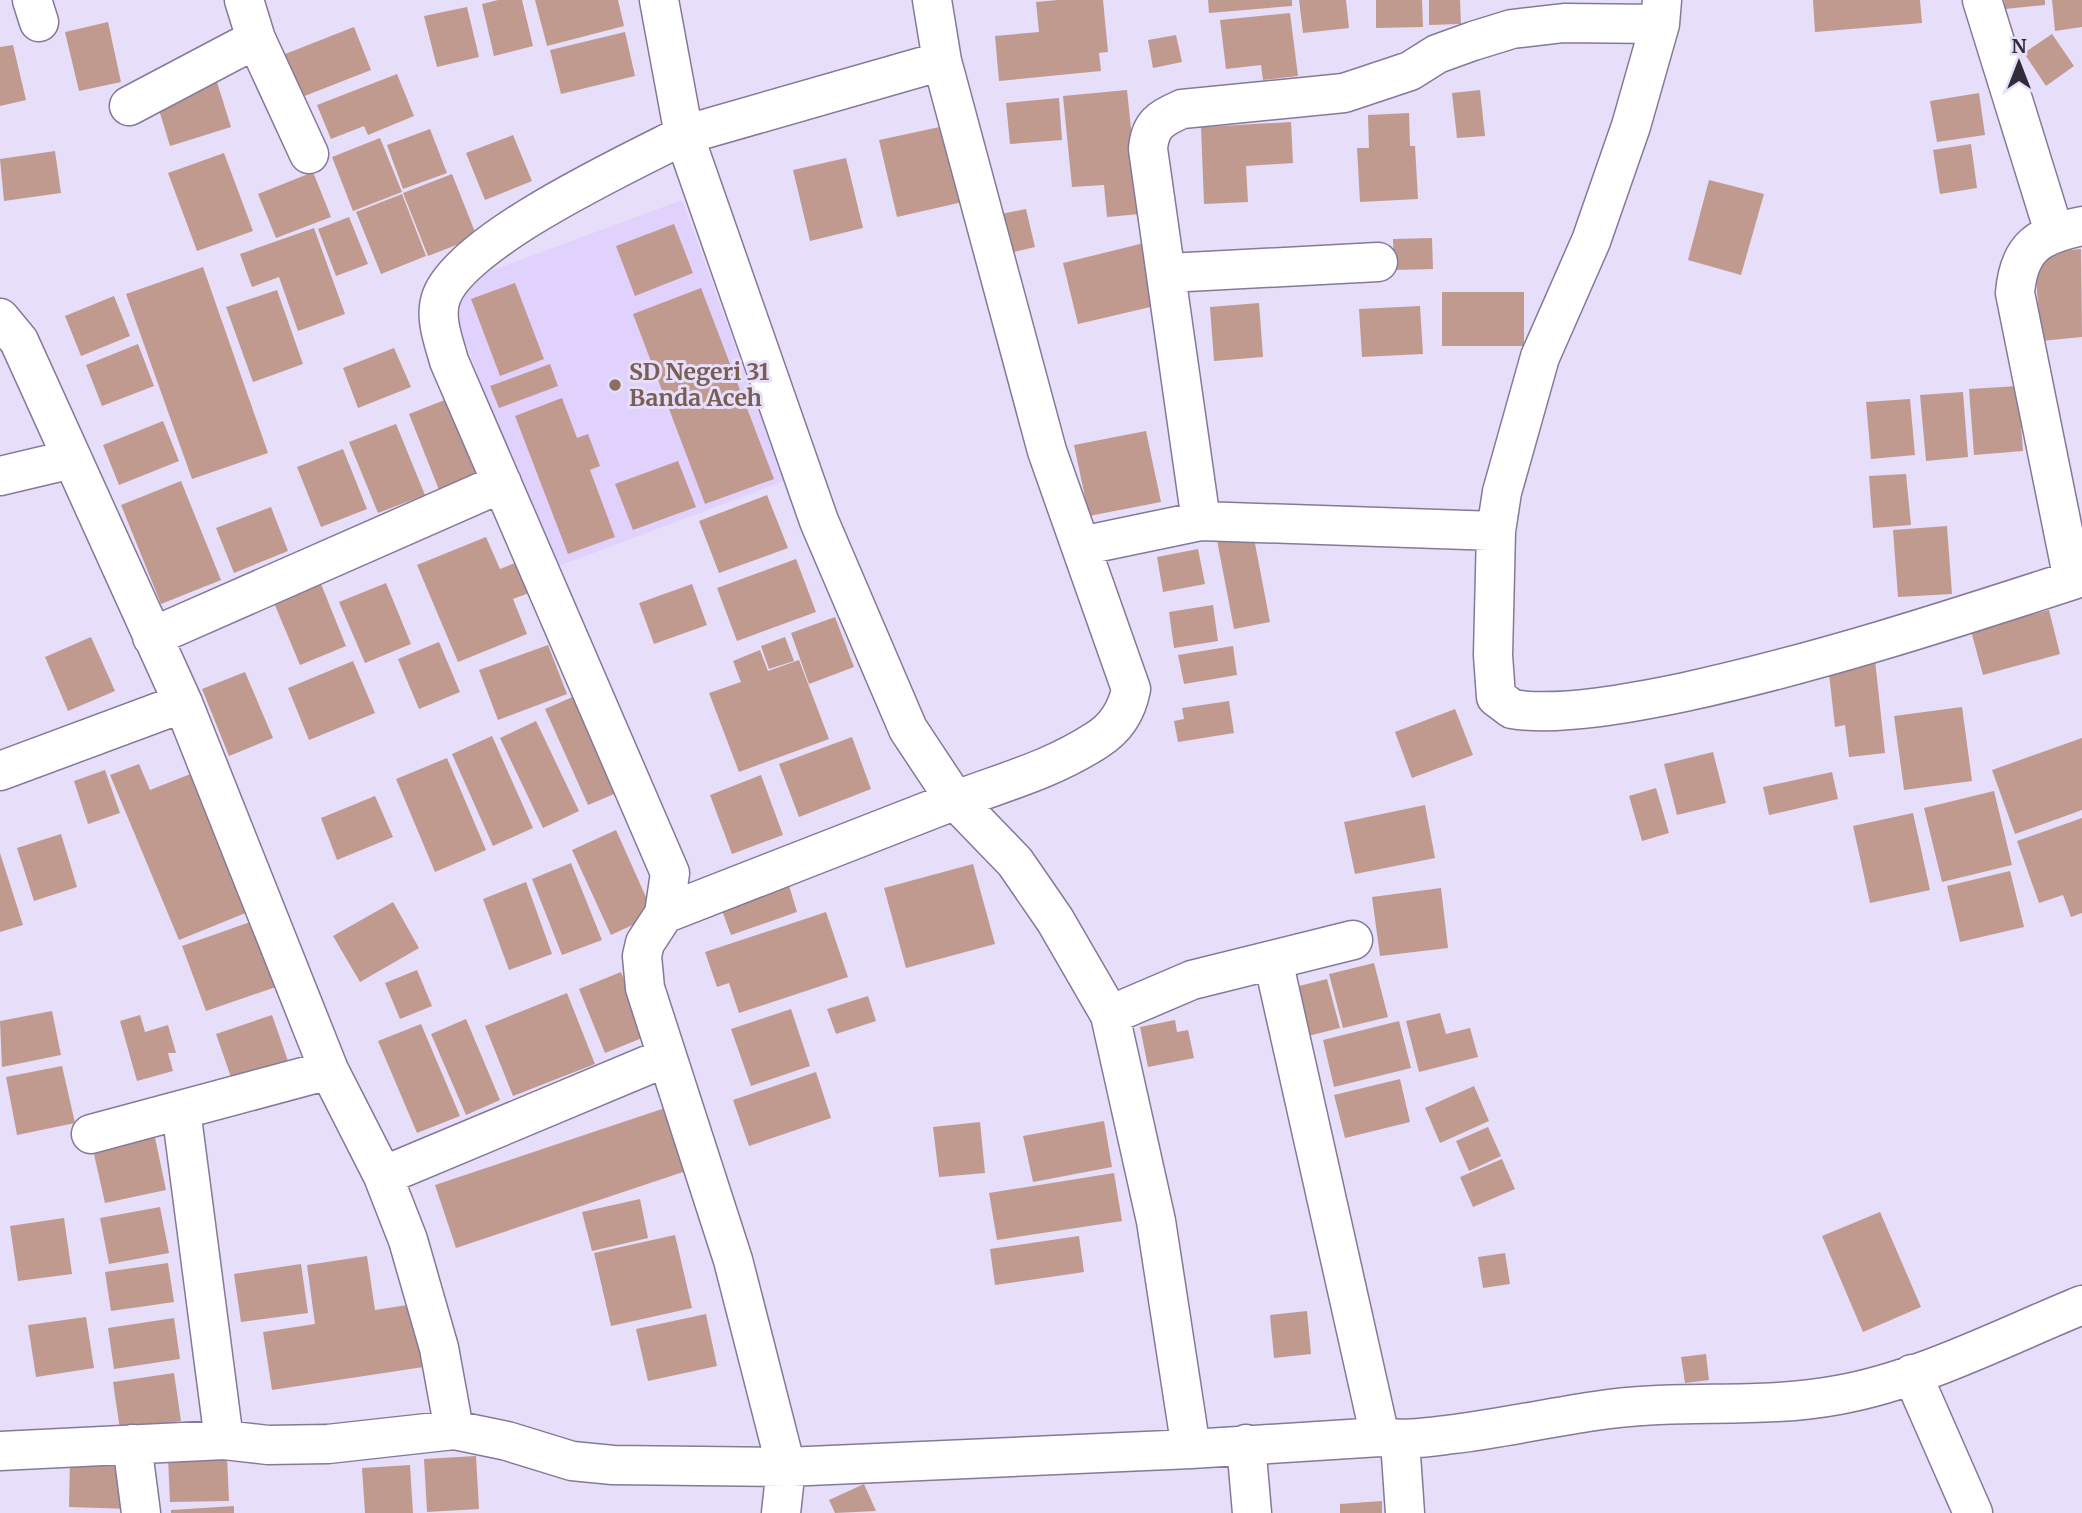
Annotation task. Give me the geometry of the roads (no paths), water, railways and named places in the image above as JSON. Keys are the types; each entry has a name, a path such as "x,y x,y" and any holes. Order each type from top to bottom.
{"street":[{"path":"244,0 257,39 309,154"},
{"path":"659,0 684,135 819,520 908,729 955,800 1015,862 1055,920 1110,1015 1156,1222 1191,1449"},
{"path":"664,914 955,800 1033,775 1099,739 1122,717 1131,689 1047,451 943,61 932,0"},
{"path":"1200,521 1168,273 1148,149 1153,126 1162,118 1182,109 1344,93 1410,71 1437,54 1512,29 1661,12 1631,126 1591,242 1540,357 1502,492 1496,531 1494,689 1501,702 1523,711 1623,705 1772,673 2079,592 2015,293 2017,275 2029,249 2068,229 1982,0"},
{"path":"129,106 257,39"},
{"path":"780,1513 786,1467 733,1260 645,988 642,956 645,943 664,914 670,873 666,858 446,349 439,324 440,299 449,282 489,244 605,176 684,135 943,61"},
{"path":"1168,273 1378,262"},
{"path":"0,318 19,341 183,703 329,1070 383,1176 408,1240 439,1348 454,1430"},
{"path":"0,477 72,459"},
{"path":"152,637 502,483"},
{"path":"1081,546 1200,521 1496,531"},
{"path":"0,771 183,703"},
{"path":"1110,1015 1192,980 1353,940"},
{"path":"1273,960 1390,1439 1405,1513"},
{"path":"383,1176 667,1057"},
{"path":"91,1134 329,1070"},
{"path":"181,1110 225,1440"},
{"path":"0,1451 225,1440 268,1445 328,1444 454,1430 507,1441 560,1458 599,1464 786,1467 1390,1439 1513,1427 1597,1410 1793,1401 1838,1396 1912,1374 2082,1305"},
{"path":"1912,1374 1973,1513"},
{"path":"132,1444 141,1513"},
{"path":"1246,1444 1252,1513"}],"place":[{"name":"SD Negeri 31 Banda Aceh","path":"615,385"}]}
